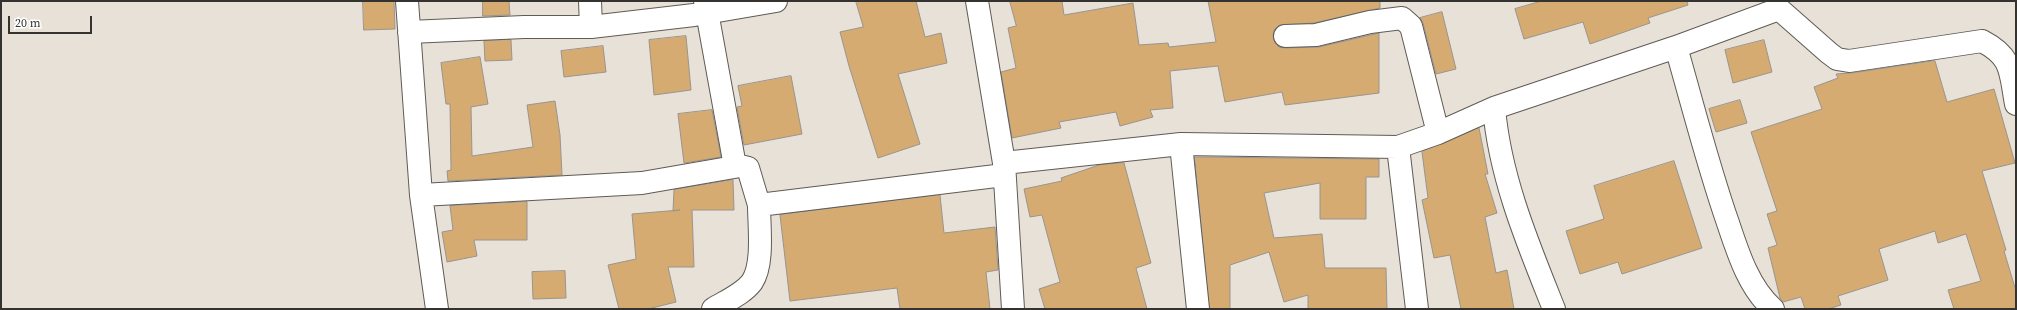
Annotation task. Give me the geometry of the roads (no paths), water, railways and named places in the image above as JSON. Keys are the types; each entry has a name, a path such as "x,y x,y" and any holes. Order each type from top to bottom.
{"street":[{"path":"407,1 422,195 437,309"},
{"path":"590,1 591,27"},
{"path":"409,32 524,27 591,27 706,7 776,1"},
{"path":"977,1 1004,169 1012,309"},
{"path":"758,204 1181,144 1398,147 1438,133 1494,108 1676,47 1775,5 1837,59 1849,61 1982,41 1997,49 2009,66 2016,104"},
{"path":"706,7 735,166"},
{"path":"1285,36 1316,35 1370,22 1402,18 1411,26 1438,133"},
{"path":"1676,47 1717,192 1742,262 1757,290 1773,309"},
{"path":"1494,108 1495,123 1511,193 1524,236 1554,309"},
{"path":"1181,144 1198,309"},
{"path":"1398,147 1417,309"},
{"path":"422,195 642,183 735,166 748,168 758,204 759,258 752,281 743,291 713,309"}]}
